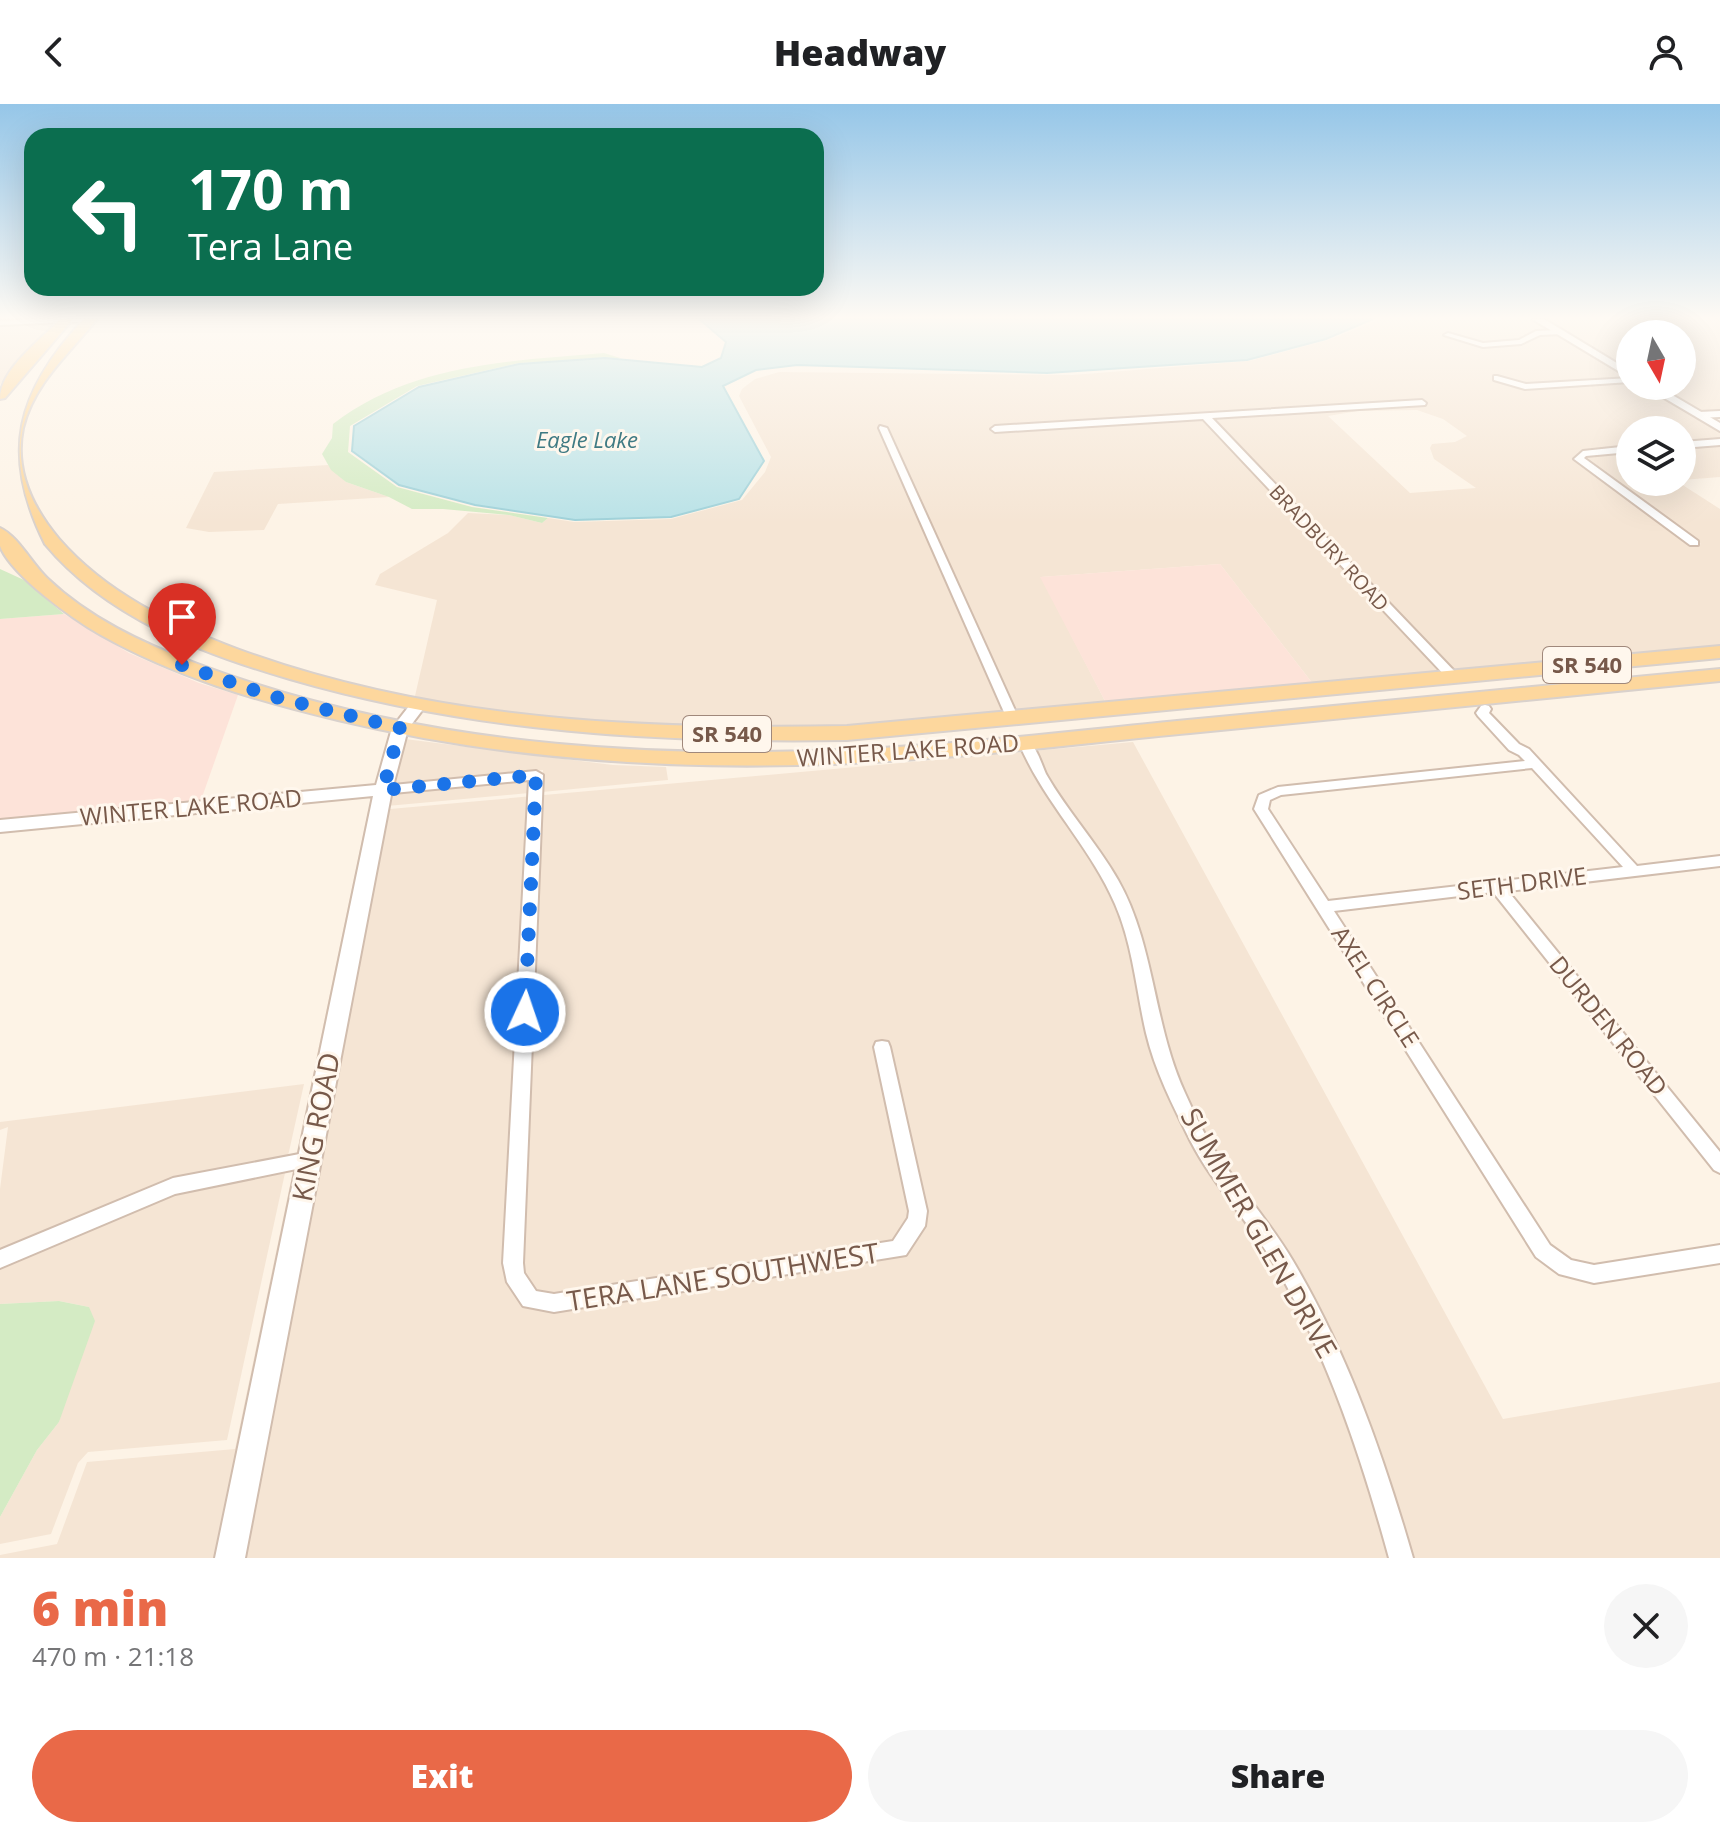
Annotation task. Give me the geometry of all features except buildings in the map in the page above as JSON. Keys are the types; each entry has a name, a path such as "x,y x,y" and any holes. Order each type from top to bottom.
{"main road":[{"name":"SR 540","path":"34,387 16,428 13,456 16,478 43,535"},
{"path":"3,543 43,535"},
{"name":"WINTER LAKE ROAD","path":"43,535 74,569 139,612 181,633 311,679 493,717 590,728 748,735 847,733 1720,652"},
{"name":"WINTER LAKE ROAD","path":"3,543 43,587 109,631 157,655 271,696 400,728 501,745 594,753 799,759 1480,704 1720,675"},
{"path":"1480,704 1472,694 1479,689 1640,670 1653,664 1651,659"},
{"path":"1316,715 1341,704 1445,694 1459,686 1454,678"},
{"path":"1075,739 1181,723 1192,713 1190,703"}],"street":[{"path":"1673,400 1720,428"},
{"path":"995,429 1422,403"},
{"path":"1699,415 1720,414"},
{"name":"BRADBURY ROAD","path":"1205,416 1454,678"},
{"path":"883,428 1013,719"},
{"path":"1696,444 1720,442"},
{"path":"1616,450 1583,454 1579,459 1616,488"},
{"path":"1627,496 1694,543"},
{"name":"KING ROAD","path":"230,1558 383,790 400,728 419,704"},
{"path":"1480,704 1482,713 1514,747 1530,758 1634,871"},
{"name":"SUMMER GLEN DRIVE","path":"1025,743 1045,787 1097,857 1126,910 1140,952 1154,1032 1165,1065 1197,1136 1225,1181 1270,1241 1302,1295 1340,1372 1376,1468 1401,1558"},
{"name":"AXEL CIRCLE","path":"1530,758 1278,791 1264,798 1261,809 1543,1251 1566,1268 1594,1274 1720,1254"},
{"name":"TERA LANE SOUTHWEST","path":"383,790 536,775 513,1263 514,1276 524,1295 539,1302 554,1303 899,1249 918,1220 918,1211 882,1047"},
{"name":"WINTER LAKE ROAD","path":"0,826 383,790"},
{"name":"SETH DRIVE","path":"1324,907 1720,861"},
{"name":"DURDEN ROAD","path":"1497,887 1720,1165"},
{"path":"0,1259 173,1186 310,1160"}],"shaded area":[{"path":"745,387 1616,387 1616,400 1669,400 1720,430 1720,440 1696,442 1696,416 1616,416 1616,448 1579,452 1575,458 1579,465 1616,491 1616,496 1623,496 1694,546 1701,544 1633,496 1696,496 1696,494 1720,509 1720,645 1453,671 1211,418 1427,405 1424,401 990,428 992,431 1203,418 1442,672 1313,684 1220,564 1041,577 1106,703 1016,712 886,426 879,427 1004,713 852,727 611,726 415,696 437,600 375,585 380,574 448,533 468,513 509,515 542,523 548,518 574,522 671,519 742,500 765,472 771,457 739,396","holes":["1417,410 1443,419 1467,436 1455,442 1432,444 1430,448 1434,459 1476,488 1410,493 1328,416 1358,411"]},
{"path":"1696,387 1720,387 1720,412 1700,413 1677,400 1696,400"},
{"path":"1720,444 1720,477 1696,479 1696,446"},
{"path":"1616,453 1616,484 1588,464 1585,458"},
{"path":"328,465 346,482 389,497 278,504 264,530 209,532 186,528 214,472"},
{"path":"1220,564 1313,684 1106,703 1040,577"},
{"path":"64,614 129,653 199,683 238,695 200,803 0,821 0,619"},
{"path":"405,739 613,765 666,767 668,780 542,792 543,770 391,785 393,777 397,776"},
{"path":"1133,742 1503,1419 1720,1382 1720,1558 0,1558 0,1555 57,1544 87,1462 235,1449 368,811"},
{"path":"530,780 529,793 387,806 389,794"},
{"path":"304,1084 288,1156 174,1178 0,1250 0,1189 8,1127 0,1130 0,1122"},
{"path":"285,1173 227,1440 88,1452 78,1463 51,1534 0,1544 0,1517 37,1450 59,1422 89,1307 59,1301 0,1304 0,1267 172,1194"}],"green space":[{"path":"416,387 350,426 348,452 397,487 472,507 548,518 542,523 509,515 412,509 346,482 331,470 322,454 332,438 333,424 363,404 395,389"},
{"path":"0,569 24,580 64,614 0,619"},
{"path":"59,1301 89,1307 95,1321 59,1422 37,1450 0,1517 0,1304"}],"water":[{"name":"Eagle Lake","path":"419,387 723,387 764,461 739,499 671,517 575,520 475,505 399,485 352,451 354,426"}],"route":[{"path":"182,665 233,685 311,708 400,728 383,790 536,775 525,1012"}]}
